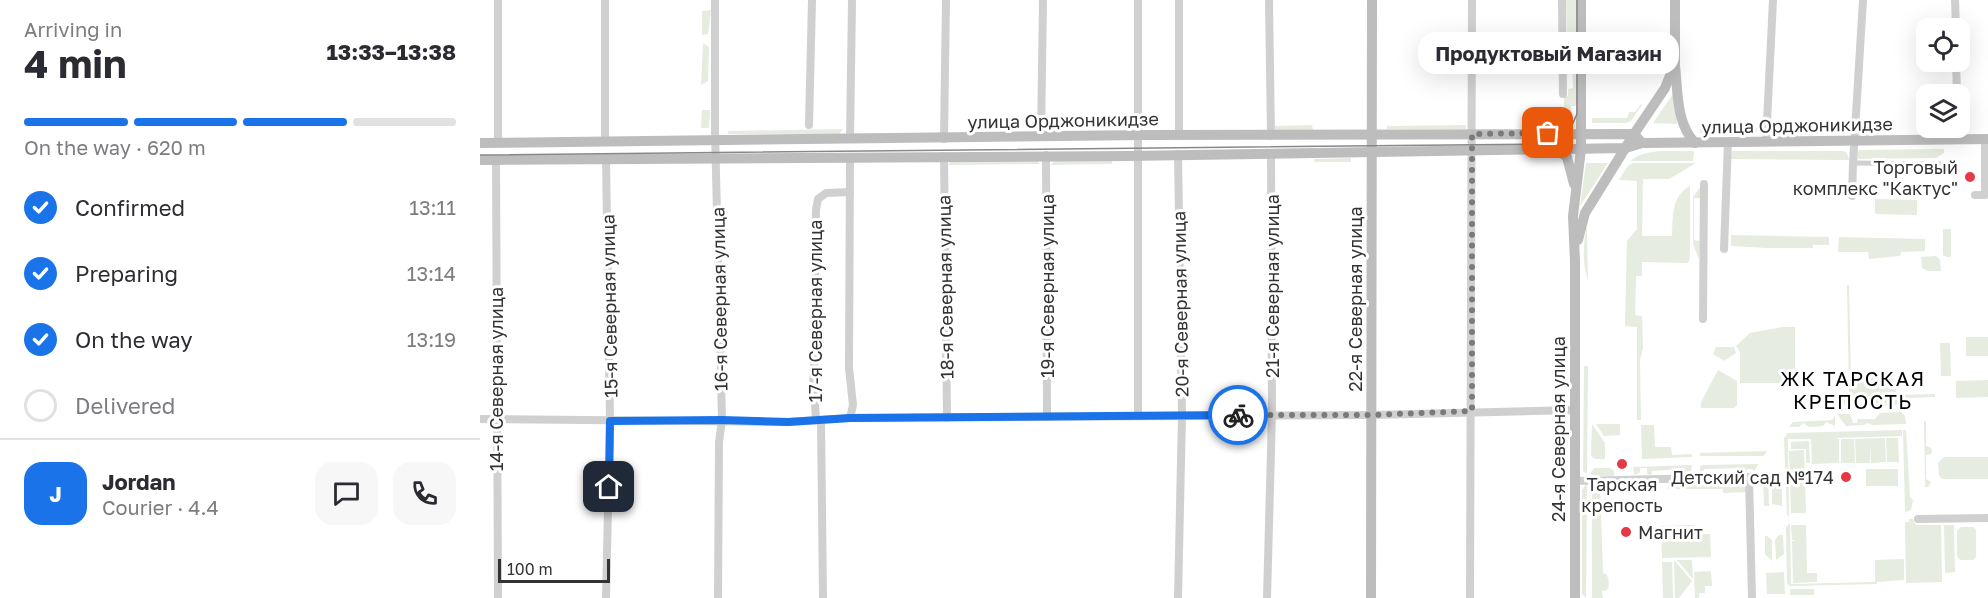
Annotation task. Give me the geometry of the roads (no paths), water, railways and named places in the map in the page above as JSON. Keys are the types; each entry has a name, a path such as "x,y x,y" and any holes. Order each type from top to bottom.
{"main road":[{"name":"22-я Северная улица","path":"1371,598 1372,0"},
{"name":"24-я Северная улица","path":"1575,598 1575,261 1573,229 1575,190 1581,149 1581,0"},
{"path":"1675,0 1675,63 1682,121 1686,133 1695,143"},
{"name":"24-я Северная улица","path":"1575,261 1585,213 1665,88 1675,63"},
{"name":"улица Орджоникидзе","path":"480,142 944,139 1138,135 1634,134"},
{"path":"1634,134 1642,143"},
{"name":"улица Орджоникидзе","path":"480,160 1472,151 1626,148 1642,143 1986,139"},
{"path":"1556,149 1564,153 1570,162 1575,190"}],"street":[{"path":"498,0 498,142"},
{"path":"605,0 605,141"},
{"name":"16-я Северная улица","path":"715,0 715,139 722,420 719,442 718,598"},
{"path":"809,125 812,0"},
{"path":"850,139 852,0"},
{"path":"944,139 946,0"},
{"path":"1041,137 1042,0"},
{"path":"1138,0 1138,416"},
{"path":"1179,0 1179,135"},
{"path":"1269,0 1271,136"},
{"path":"1470,598 1472,0"},
{"path":"1562,0 1563,94"},
{"path":"1766,142 1773,0"},
{"path":"1852,196 1852,163 1856,141 1863,0"},
{"path":"1955,0 1956,18"},
{"path":"1975,195 1985,195 1986,139"},
{"path":"1724,249 1728,142"},
{"name":"21-я Северная улица","path":"1267,598 1272,414 1271,153"},
{"name":"20-я Северная улица","path":"1178,154 1182,415 1178,598"},
{"name":"19-я Северная улица","path":"1046,155 1047,417"},
{"name":"18-я Северная улица","path":"944,156 948,418"},
{"name":"17-я Северная улица","path":"850,157 849,368 852,405 850,418"},
{"name":"15-я Северная улица","path":"606,158 610,421 606,598"},
{"name":"14-я Северная улица","path":"496,160 498,598"},
{"path":"1852,163 1946,164"},
{"path":"1703,319 1704,184"},
{"name":"17-я Северная улица","path":"823,598 818,420 813,373 816,210 818,199 826,193 850,192"},
{"path":"480,419 788,422 850,418 1371,415 1575,410"},
{"path":"1575,481 1749,477 1752,598"},
{"path":"1917,519 1988,518"}],"tram line":[{"path":"480,155 1548,144 1568,134 1577,114 1577,0"}],"place":[{"name":"Продуктовый Магазин","path":"1548,133"},
{"name":"Торговый комплекс \"Кактус\"","path":"1970,177"},
{"name":"Тарская крепость","path":"1622,464"},
{"name":"Детский сад №174","path":"1846,477"},
{"name":"Магнит","path":"1626,532"}],"district":[{"name":"ЖК ТАРСКАЯ КРЕПОСТЬ","path":"1853,390"}]}
